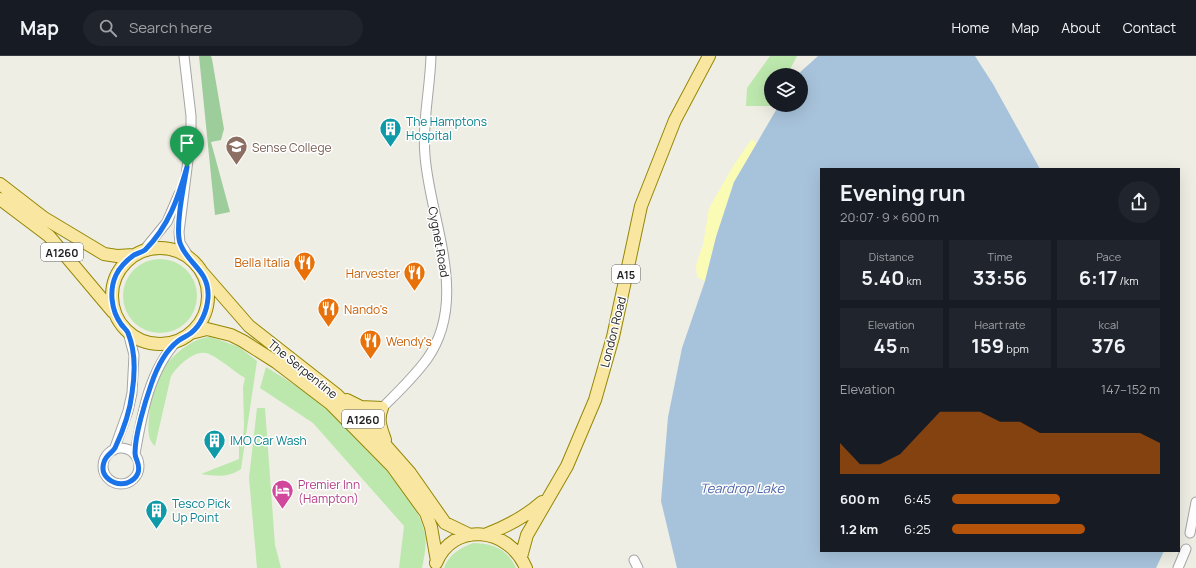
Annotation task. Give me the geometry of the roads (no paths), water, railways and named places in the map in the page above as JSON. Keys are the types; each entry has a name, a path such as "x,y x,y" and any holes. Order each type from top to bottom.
{"main road":[{"name":"London Road","path":"523,563 527,535 567,466 595,400 613,337 641,206 675,120 709,56"},
{"name":"A1260","path":"0,184 44,218 104,254 117,256 139,253"},
{"name":"A1260","path":"0,199 49,236 115,314"},
{"path":"163,248 172,249 189,258 201,271 206,283 207,304 200,323 191,333 178,341 165,344 151,344 139,339 128,332 115,314 112,301 112,288 116,275 124,264 139,253 163,248"},
{"name":"The Serpentine","path":"201,271 249,326 337,395 388,446 445,523 470,535"},
{"name":"The Serpentine","path":"191,333 208,329 231,335 243,341 276,362 331,404 392,466 426,513 431,527 436,564"},
{"path":"337,395 361,407 382,408 378,418 388,446"},
{"name":"London Road","path":"487,534 514,524 527,516 550,494"},
{"path":"436,564 445,549 456,540 470,535 487,534 501,539 512,546 523,563"}],"street":[{"path":"184,56 191,116 191,136 179,232 180,243 189,258"},
{"name":"Cygnet Road","path":"382,408 401,389 427,358 438,337 448,297 445,267 432,206 425,156 424,116 431,56"},
{"path":"139,253 167,222 177,202 187,167"},
{"path":"114,450 125,449 134,454 139,464 135,477 127,483 117,484 108,478 103,466 106,457 114,450 126,417 132,393 134,354 128,332"},
{"path":"134,454 151,383 168,351 178,341"},
{"path":"1190,533 1196,502"},
{"path":"1178,568 1186,549"}],"water":[{"name":"Teardrop Lake","path":"818,56 975,56 993,84 1039,168 820,168 820,552 1164,552 1156,568 677,568 661,501 668,417 682,348 705,281 716,237 734,182 775,112 808,112 808,68 805,68"}],"place":[{"name":"The Hamptons Hospital","path":"390,148"},
{"name":"Sense College","path":"237,166"},
{"name":"Bella Italia","path":"305,282"},
{"name":"Harvester","path":"415,292"},
{"name":"Nando's","path":"328,328"},
{"name":"Wendy's","path":"370,360"},
{"name":"IMO Car Wash","path":"215,460"},
{"name":"Premier Inn (Hampton)","path":"282,510"},
{"name":"Tesco Pick Up Point","path":"156,530"}]}
